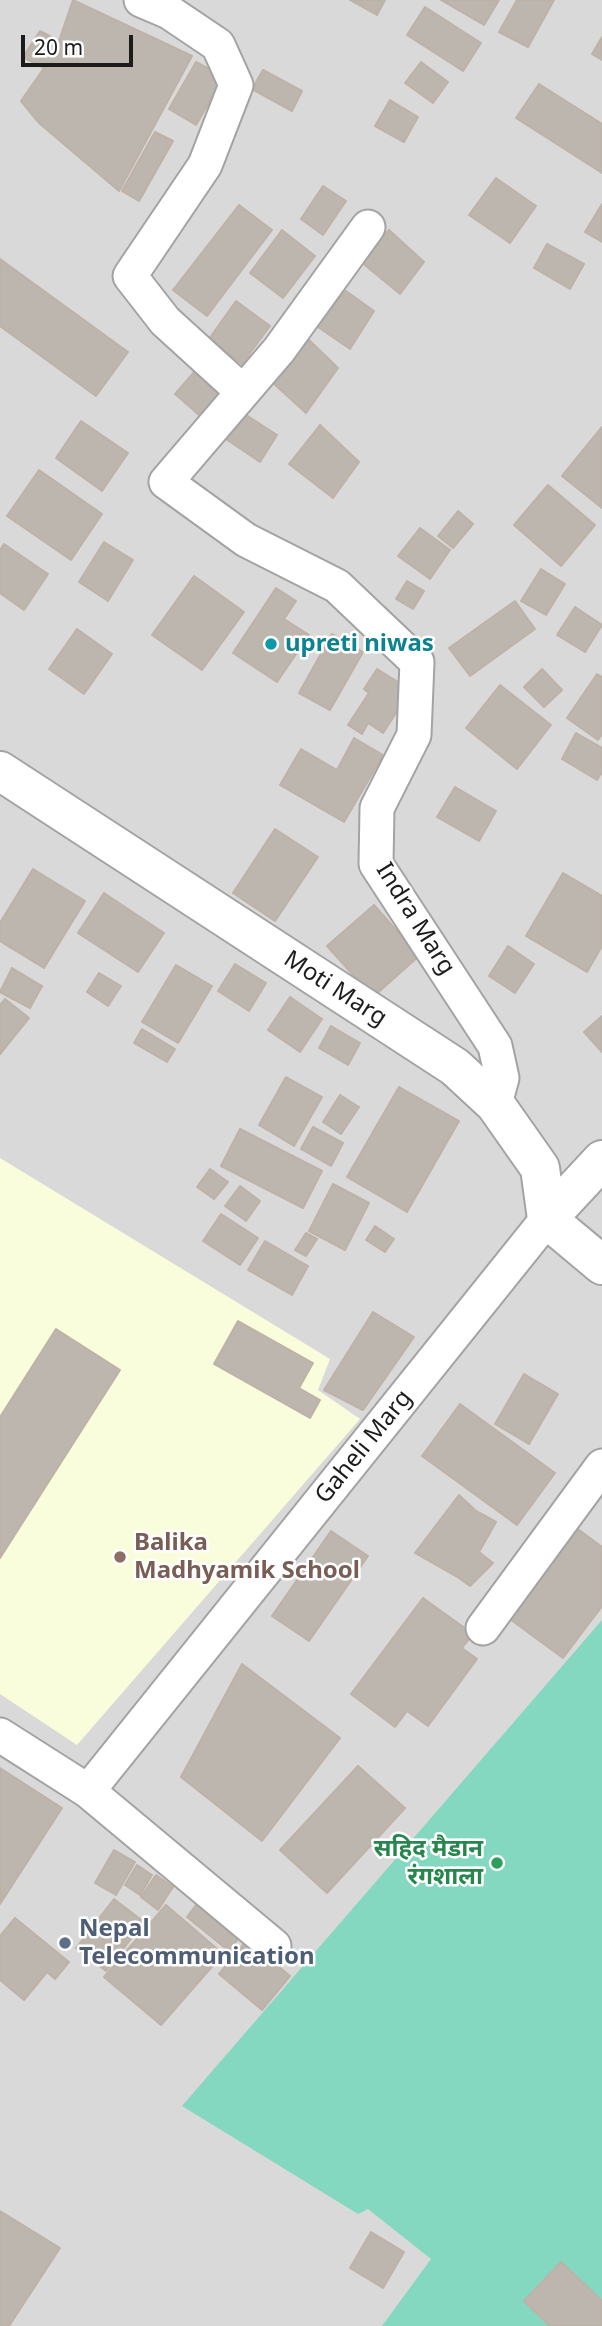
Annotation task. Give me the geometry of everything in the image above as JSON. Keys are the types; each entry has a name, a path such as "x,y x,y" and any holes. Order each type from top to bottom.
{"street":[{"path":"141,0 169,12 218,45 236,85 205,165 130,276 164,321 243,392 279,349 368,227"},
{"name":"Indra Marg","path":"243,392 166,482 246,540 337,586 417,662 414,735 377,808 376,864 495,1046 502,1078 495,1104"},
{"name":"Moti Marg","path":"0,771 455,1067 495,1104 540,1168 547,1219"},
{"path":"602,1160 547,1219 602,1265"},
{"name":"Gaheli Marg","path":"88,1791 547,1219"},
{"path":"483,1628 602,1466"},
{"path":"0,1735 88,1791 274,1946"}],"shaded area":[{"path":"0,0 602,0 602,2326 0,2326"},
{"name":"Balika Madhyamik School","path":"0,1158 330,1359 318,1390 360,1419 77,1745 0,1694"}],"green space":[{"name":"सहिद मैडान रंगशाला","path":"602,1620 602,2326 382,2326 431,2259 368,2209 358,2214 182,2106"}],"building":[{"path":"73,0 192,56 119,191 39,123 21,101 44,68 23,57 40,31 59,41"},
{"path":"350,0 385,0 377,15"},
{"path":"441,0 499,0 484,25"},
{"path":"517,0 554,0 528,47 499,32"},
{"path":"425,7 481,43 463,71 407,35"},
{"path":"602,37 602,60 592,54"},
{"path":"196,62 224,77 196,125 169,109"},
{"path":"421,62 448,82 433,103 405,83"},
{"path":"263,70 302,91 292,111 252,89"},
{"path":"539,84 602,124 602,173 516,118"},
{"path":"390,100 418,117 404,142 375,126"},
{"path":"155,132 173,141 139,201 122,191"},
{"path":"496,178 536,206 510,243 469,215"},
{"path":"323,186 346,201 323,235 301,219"},
{"path":"602,204 602,242 585,232"},
{"path":"239,205 272,230 207,316 173,290"},
{"path":"282,230 315,256 283,298 250,273"},
{"path":"389,230 424,262 400,294 360,261"},
{"path":"547,244 584,264 570,289 534,268"},
{"path":"0,259 128,352 96,396 0,326"},
{"path":"346,291 374,311 350,349 315,325"},
{"path":"236,301 270,326 242,364 209,339"},
{"path":"308,339 338,368 306,413 272,382"},
{"path":"196,370 226,397 206,421 175,394"},
{"path":"240,411 277,435 260,462 223,437"},
{"path":"81,421 128,453 102,491 56,458"},
{"path":"320,425 359,462 333,498 289,464"},
{"path":"602,427 602,508 562,476"},
{"path":"39,470 102,514 71,560 7,516"},
{"path":"548,485 595,525 561,566 514,525"},
{"path":"458,511 473,524 453,548 438,536"},
{"path":"420,528 450,550 430,579 398,556"},
{"path":"104,542 133,560 108,601 79,582"},
{"path":"4,544 48,574 24,610 0,593 0,550"},
{"path":"541,569 565,584 546,615 521,601"},
{"path":"194,576 244,612 202,670 152,635"},
{"path":"407,581 424,591 413,609 396,599"},
{"name":"upreti niwas","path":"276,588 296,601 284,619 309,635 277,682 233,653"},
{"path":"515,601 535,629 470,676 449,648"},
{"path":"575,607 602,625 585,652 557,635"},
{"path":"77,629 112,654 84,694 49,669"},
{"path":"332,634 363,652 330,710 299,693"},
{"path":"377,669 411,690 383,733 368,723 362,734 348,725 369,693 364,689"},
{"path":"542,669 562,690 544,707 524,687"},
{"path":"597,674 602,677 602,734 598,740 567,718"},
{"path":"500,685 551,725 517,769 466,728"},
{"path":"576,733 602,748 602,772 597,780 562,759"},
{"path":"354,738 383,755 344,822 280,785 301,749 337,770"},
{"path":"455,787 496,811 479,841 437,817"},
{"path":"275,829 318,857 275,921 233,893"},
{"path":"33,869 85,901 44,968 0,941 0,923"},
{"path":"563,873 602,896 602,946 587,972 526,936"},
{"path":"104,893 164,933 138,972 78,933"},
{"path":"374,905 419,956 373,997 327,946"},
{"path":"508,946 534,964 515,993 489,976"},
{"path":"235,964 266,983 249,1011 218,991"},
{"path":"176,965 212,986 178,1043 142,1022"},
{"path":"12,968 42,986 30,1008 0,992"},
{"path":"99,973 121,986 108,1006 87,992"},
{"path":"290,997 322,1019 300,1052 268,1030"},
{"path":"5,999 29,1018 0,1054 0,1005"},
{"path":"602,1016 602,1052 584,1032"},
{"path":"331,1026 360,1043 348,1065 319,1048"},
{"path":"142,1029 175,1049 167,1062 134,1043"},
{"path":"286,1077 322,1097 294,1146 259,1125"},
{"path":"399,1087 459,1121 407,1212 347,1177"},
{"path":"340,1095 359,1107 341,1134 323,1122"},
{"path":"313,1127 343,1143 331,1166 301,1149"},
{"path":"240,1129 322,1171 303,1208 221,1166"},
{"path":"210,1169 228,1182 214,1199 197,1187"},
{"path":"333,1184 369,1203 345,1250 309,1231"},
{"path":"240,1186 260,1201 246,1221 225,1206"},
{"path":"221,1214 258,1238 240,1265 203,1241"},
{"path":"375,1226 394,1239 385,1252 366,1240"},
{"path":"306,1233 317,1239 306,1256 295,1250"},
{"path":"265,1241 308,1266 292,1295 248,1270"},
{"path":"373,1312 414,1337 363,1410 324,1390"},
{"path":"238,1321 313,1363 299,1388 320,1400 310,1418 214,1364"},
{"path":"56,1329 120,1370 0,1558 0,1417"},
{"path":"524,1374 558,1394 529,1444 495,1424"},
{"path":"460,1404 555,1473 517,1525 422,1456"},
{"path":"459,1495 476,1511 496,1522 479,1552 493,1563 470,1586 415,1553"},
{"path":"571,1524 602,1547 602,1606 563,1658 503,1614"},
{"path":"331,1531 368,1556 309,1641 272,1616"},
{"path":"423,1598 473,1634 462,1648 477,1659 428,1726 407,1711 395,1727 351,1694"},
{"path":"242,1664 340,1738 262,1841 181,1777"},
{"path":"358,1766 405,1808 327,1893 280,1850"},
{"path":"0,1768 62,1808 0,1904"},
{"path":"114,1850 135,1862 116,1895 95,1883"},
{"path":"137,1865 152,1875 140,1895 125,1885"},
{"path":"156,1875 173,1887 158,1910 141,1897"},
{"path":"114,1899 144,1922 106,1971 76,1948"},
{"path":"166,1905 223,1954 161,2025 104,1977"},
{"path":"196,1905 239,1938 229,1951 187,1917"},
{"path":"15,1918 69,1962 55,1979 47,1972 24,2000 0,1980 0,1936"},
{"path":"247,1940 290,1976 262,2010 219,1974"},
{"path":"0,2211 60,2248 9,2326 0,2326"},
{"path":"371,2232 404,2252 383,2288 350,2268"},
{"path":"561,2262 602,2301 602,2326 550,2326 524,2301"}],"place":[{"name":"upreti niwas","path":"271,644"},
{"name":"Balika Madhyamik School","path":"120,1557"},
{"name":"सहिद मैडान रंगशाला","path":"497,1863"},
{"name":"Nepal Telecommunication","path":"65,1943"}]}
